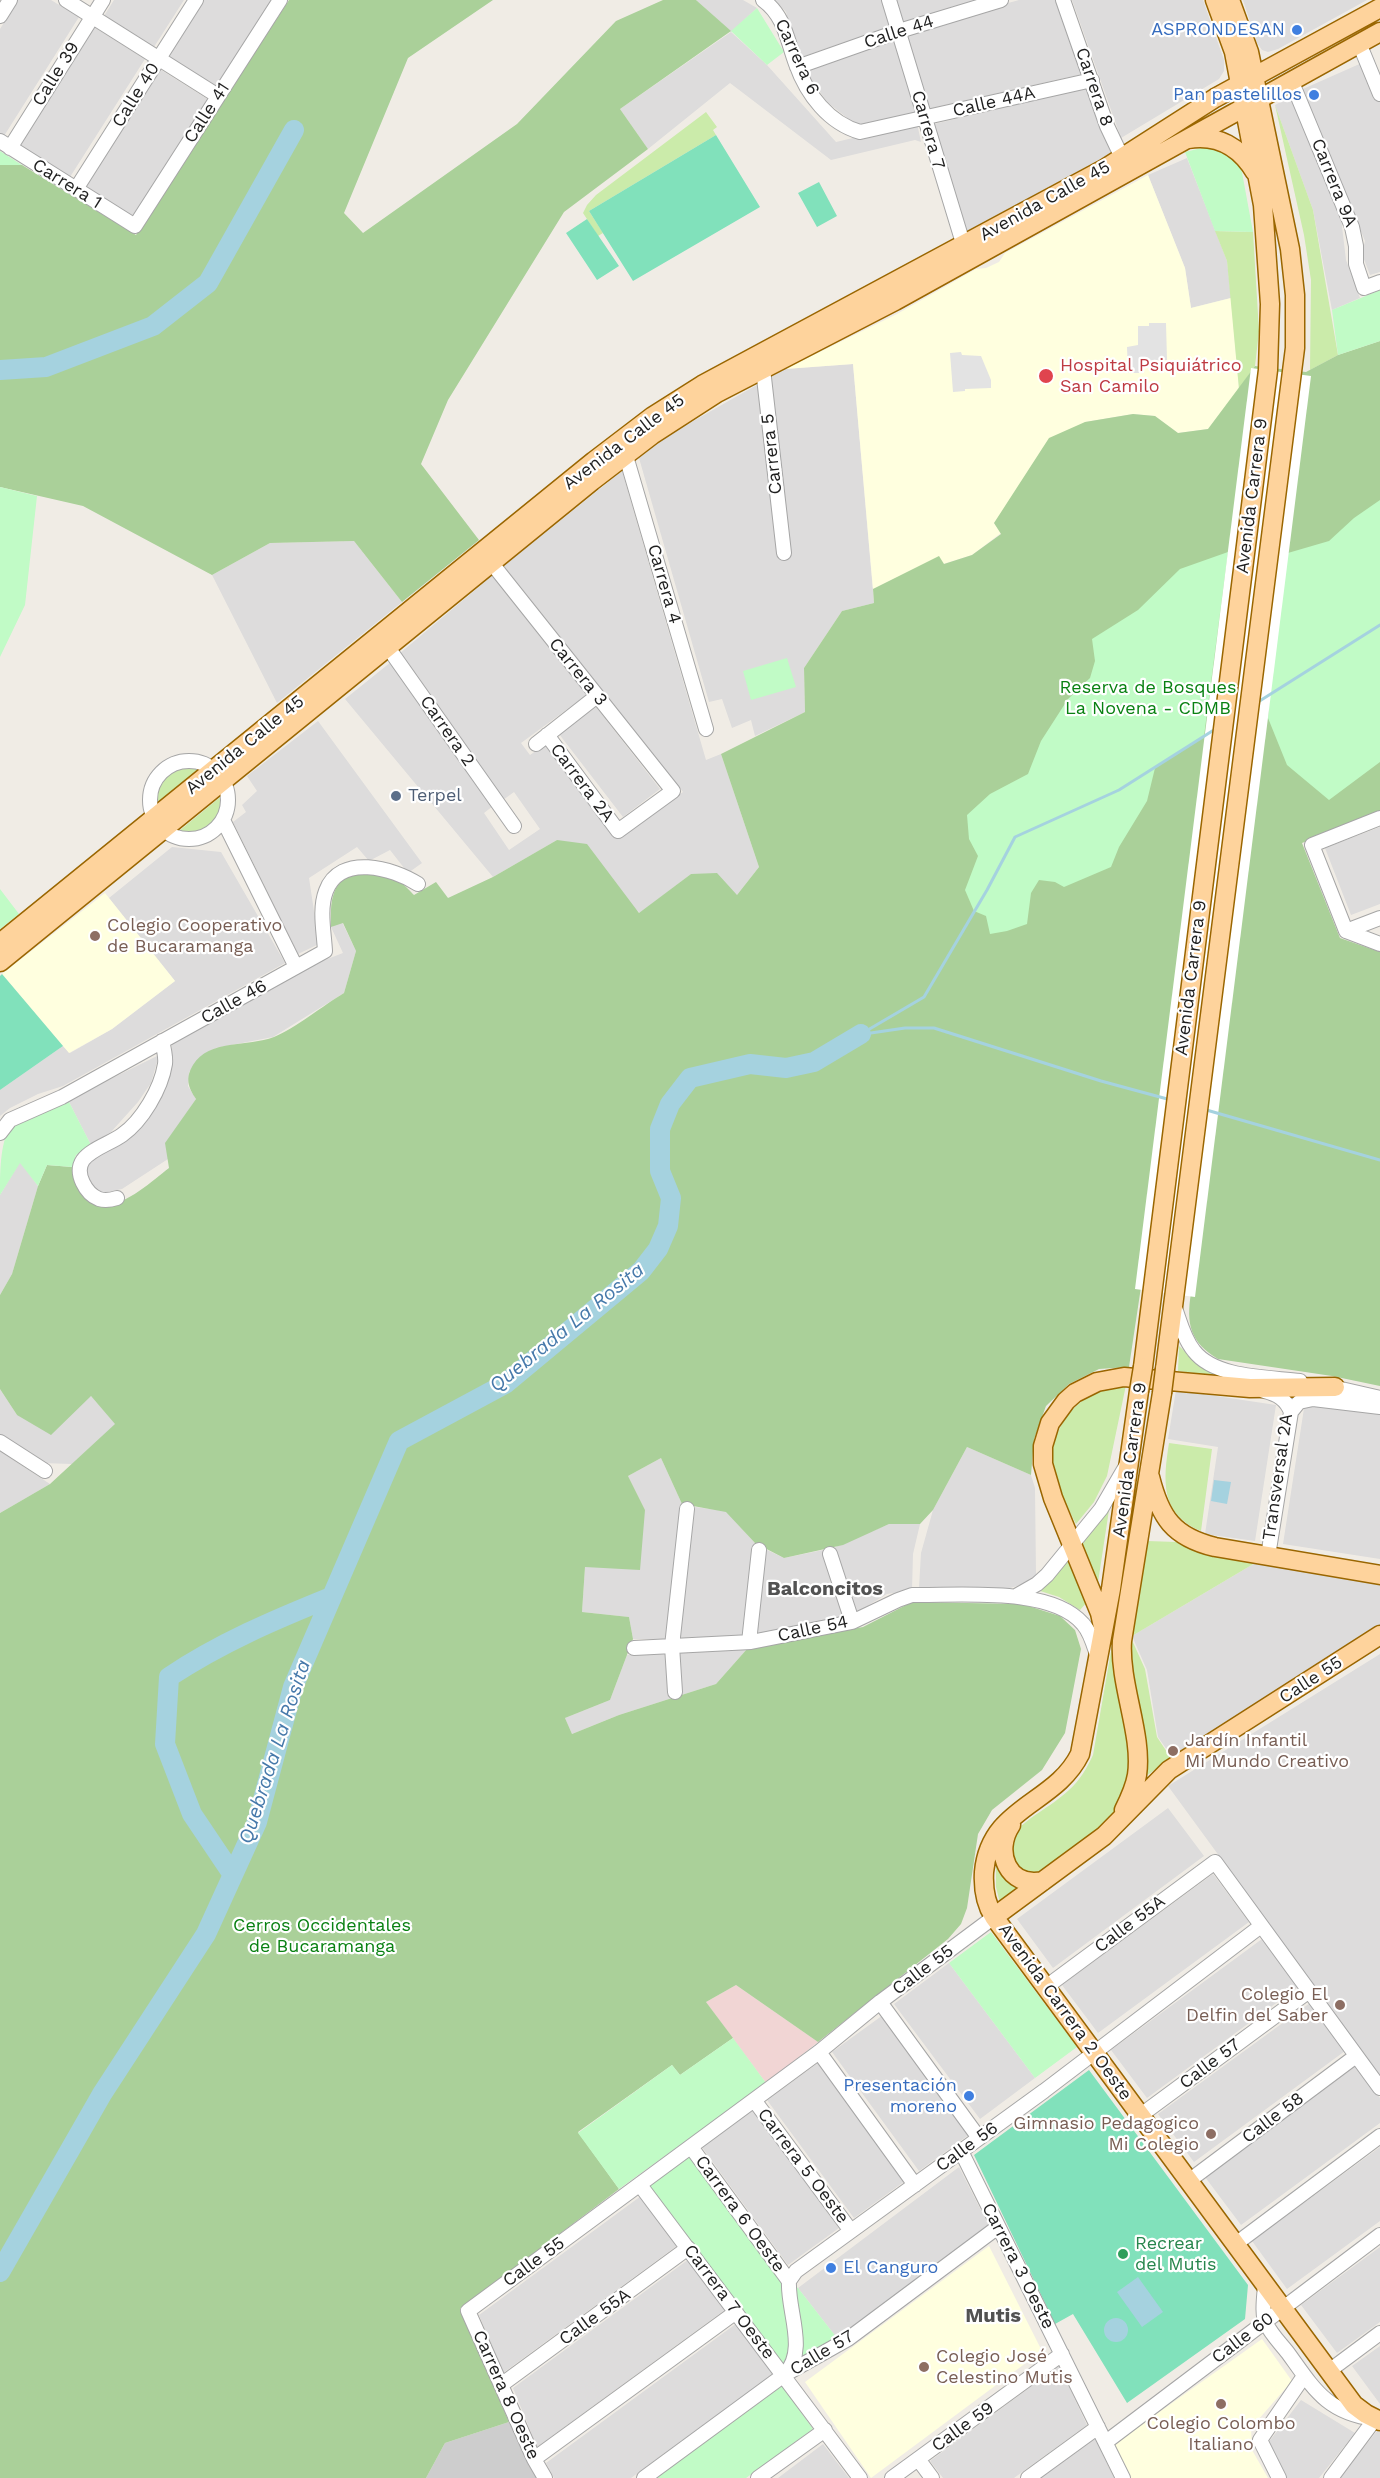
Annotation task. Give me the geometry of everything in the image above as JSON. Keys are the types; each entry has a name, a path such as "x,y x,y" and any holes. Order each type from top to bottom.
{"main road":[{"name":"Avenida Carrera 9","path":"1119,1822 1133,1791 1138,1773 1121,1651 1162,1392 1292,373 1296,322 1293,268 1247,80 1215,0"},
{"name":"Avenida Carrera 9","path":"1230,0 1249,52 1247,80"},
{"name":"Avenida Calle 45","path":"0,962 159,824 624,447 701,403 759,363 1125,165 1247,80 1380,8"},
{"name":"Avenida Calle 45","path":"1125,165 1187,140 1380,32"},
{"name":"Avenida Carrera 9","path":"994,1917 987,1904 984,1887 988,1849 998,1830 1021,1808 1060,1781 1074,1764 1085,1731 1099,1660 1140,1391 1268,370 1268,271 1252,102"},
{"path":"1187,140 1204,137 1229,144 1245,156 1258,178"},
{"name":"Avenida Calle 45","path":"0,943 159,824"},
{"path":"1103,1632 1100,1613 1045,1475 1043,1455 1050,1423 1066,1401 1075,1392 1098,1382 1124,1377 1250,1388 1335,1387"},
{"path":"1149,1474 1159,1509 1165,1519 1183,1535 1203,1544 1380,1575"},
{"name":"Calle 55","path":"994,1917 1104,1836 1169,1770 1380,1635"},
{"path":"1021,1808 1007,1830 1004,1842 1006,1863 1014,1876 1023,1882 1043,1881"},
{"name":"Avenida Carrera 2 Oeste","path":"994,1917 1358,2409 1378,2420"}],"street":[{"path":"0,16 10,0"},
{"path":"66,0 218,96"},
{"name":"Calle 39","path":"5,144 103,0"},
{"name":"Calle 40","path":"76,189 196,0"},
{"name":"Calle 41","path":"135,226 280,0"},
{"name":"Carrera 6","path":"763,0 783,22 797,67 824,111 839,124 860,132"},
{"name":"Carrera 7","path":"889,0 966,253"},
{"name":"Calle 44","path":"797,67 899,31 1001,0"},
{"name":"Carrera 8","path":"1063,0 1112,140 1125,165"},
{"path":"1359,43 1380,94"},
{"name":"Calle 44A","path":"860,132 1092,80"},
{"name":"Carrera 9A","path":"1291,80 1352,227 1356,246 1356,264 1364,288 1380,282"},
{"name":"Carrera 1","path":"5,144 135,226"},
{"name":"Carrera 5","path":"759,363 783,554"},
{"name":"Carrera 4","path":"624,447 706,729"},
{"name":"Carrera 3","path":"487,558 673,791 618,831"},
{"name":"Carrera 2","path":"384,642 514,826"},
{"name":"Carrera 2A","path":"597,696 541,739 618,831"},
{"path":"188,760 207,764 219,775 229,799 223,820 209,834 200,838 180,838 159,824 149,800 151,789 162,771 170,765 188,760"},
{"path":"1380,818 1312,845 1346,931 1380,944"},
{"path":"223,820 296,967"},
{"name":"Calle 46","path":"0,1133 10,1119 62,1097 325,951 323,903 325,892 338,874 348,869 366,868 395,873 418,884"},
{"path":"1346,931 1380,918"},
{"path":"117,1198 100,1199 88,1191 80,1174 81,1164 89,1155 125,1133 140,1117 162,1077 165,1054 162,1041"},
{"path":"1174,1298 1185,1336 1193,1350 1213,1367 1226,1371 1335,1387 1380,1398"},
{"name":"Transversal 2A","path":"1250,1388 1277,1395 1284,1400 1291,1412 1268,1556"},
{"path":"1291,1412 1299,1401 1313,1399 1380,1407"},
{"path":"0,1442 45,1471"},
{"name":"Calle 54","path":"634,1648 749,1642 852,1622 912,1595 1014,1596 1041,1581 1101,1509 1130,1460"},
{"path":"675,1692 672,1646 687,1509"},
{"path":"749,1642 759,1550"},
{"path":"830,1554 852,1622"},
{"path":"1014,1596 1052,1603 1073,1614 1089,1634 1099,1660"},
{"name":"Calle 55A","path":"1046,1987 1215,1862 1261,1926"},
{"name":"Calle 55","path":"468,2310 819,2052 880,2002 994,1917"},
{"path":"1261,1926 1380,2088"},
{"name":"Calle 56","path":"789,2281 796,2271 979,2139 1261,1926"},
{"name":"Calle 57","path":"1141,2115 1309,1991"},
{"path":"880,2002 979,2139"},
{"path":"819,2052 915,2185"},
{"name":"Calle 58","path":"1190,2180 1356,2055"},
{"name":"Carrera 5 Oeste","path":"754,2100 851,2231"},
{"path":"1237,2243 1380,2136"},
{"name":"Carrera 6 Oeste","path":"691,2147 789,2281"},
{"name":"Carrera 3 Oeste","path":"961,2151 1123,2478"},
{"name":"Carrera 7 Oeste","path":"640,2185 860,2478"},
{"name":"Calle 57","path":"644,2478 784,2375 848,2339 998,2227"},
{"name":"Calle 60","path":"1106,2442 1380,2235"},
{"name":"Calle 55A","path":"501,2385 688,2248"},
{"path":"784,2375 793,2364 797,2353 789,2298 789,2281"},
{"path":"1265,2281 1265,2322 1314,2390 1334,2407 1358,2417 1378,2420"},
{"name":"Carrera 8 Oeste","path":"468,2310 534,2459 545,2478"},
{"path":"534,2459 736,2312"},
{"path":"1329,2371 1380,2333"},
{"name":"Calle 59","path":"892,2478 1062,2354"},
{"path":"1280,2478 1260,2440 1304,2376"},
{"path":"1331,2478 1378,2420"},
{"path":"1028,2478 1098,2427"},
{"path":"758,2478 825,2430"},
{"path":"918,2459 932,2478"}],"shaded area":[{"path":"18,0 51,0 79,17 4,136 0,133 0,29"},
{"path":"114,0 184,0 154,47 104,16"},
{"path":"203,0 274,0 219,88 168,56"},
{"path":"696,0 743,0 757,8 731,32"},
{"path":"775,0 885,0 893,26 799,58 786,12"},
{"path":"895,0 976,0 902,23"},
{"path":"1019,0 1057,0 1083,74 928,109 905,32"},
{"path":"1072,0 1203,0 1224,60 1224,71 1219,79 1121,138"},
{"path":"1243,0 1367,0 1278,49 1268,52 1262,50 1257,43"},
{"path":"94,27 145,59 70,177 19,145"},
{"path":"731,32 767,65 836,142 917,123 921,142 915,140 831,160 730,83 648,149 620,109"},
{"path":"896,36 916,115 856,125 827,102 804,69"},
{"path":"1373,58 1380,76 1380,272 1370,275 1362,254 1365,241 1303,89"},
{"path":"158,68 209,100 135,218 83,186"},
{"path":"1087,88 1111,153 965,233 934,124"},
{"path":"1292,96 1341,218 1346,260 1360,298 1332,310 1313,210 1275,105"},
{"path":"1187,158 1227,261 1231,298 1191,308 1185,268 1148,175"},
{"name":"Hospital Psiquiátrico San Camilo","path":"1148,175 1185,268 1191,308 1231,298 1239,389 1208,429 1178,433 1155,416 1133,414 1085,422 994,523 1001,533 972,555 943,564 939,557 873,589 853,364 785,369 897,314 976,269 986,268 999,262 1005,253"},
{"path":"1149,323 1166,323 1167,360 1140,361 1140,373 1128,373 1127,347 1138,345 1138,326 1149,326"},
{"path":"961,352 962,355 981,356 991,380 991,388 953,392 950,353"},
{"path":"853,364 874,603 842,611 804,668 805,712 755,736 751,720 732,728 722,699 709,702 639,458 667,436 785,369"},
{"path":"622,471 706,760 721,754 759,867 737,895 691,874 640,913 557,840 493,877 345,699 391,662 493,806 484,813 509,850 540,829 514,792 503,800 399,654 493,575 588,694 521,743 530,755 547,743 619,837 683,792 504,566"},
{"path":"354,541 402,602 277,703 212,575 270,543"},
{"path":"596,707 660,789 623,817 559,734"},
{"path":"318,721 422,863 408,873 390,850 369,861 357,847 309,878 319,944 298,954 233,822 246,812 242,805 257,791 247,776"},
{"path":"1380,827 1380,904 1351,915 1325,848"},
{"path":"172,847 221,852 285,963 63,1086 38,1094 10,1108 0,1116 0,1090 63,1046 70,1053 112,1029 175,981 109,898"},
{"name":"Colegio Cooperativo de Bucaramanga","path":"105,893 175,981 112,1029 69,1053 2,974"},
{"path":"342,922 356,951 344,993 273,1037 216,1048 189,1072 188,1086 196,1099 166,1143 168,1159 122,1189 103,1193 91,1185 86,1171 90,1161 125,1139 169,1071 172,1043 304,968 343,953 331,927"},
{"path":"159,1055 151,1083 138,1102 111,1132 91,1145 68,1100"},
{"path":"20,1162 38,1186 12,1274 0,1295 0,1195"},
{"path":"0,1389 17,1415 91,1396 116,1424 72,1464 41,1463 0,1437"},
{"path":"1176,1390 1276,1405 1255,1541 1205,1534 1218,1447 1168,1439"},
{"path":"1305,1402 1380,1414 1380,1559 1283,1544"},
{"path":"967,1447 1031,1475 1035,1488 1036,1575 1023,1584 1004,1590 919,1588 921,1553 933,1510"},
{"path":"0,1451 50,1484 0,1513"},
{"path":"661,1458 682,1504 667,1639 633,1639 629,1617 582,1612 585,1567 645,1510 628,1476"},
{"path":"695,1507 726,1511 755,1543 745,1636 679,1638"},
{"path":"889,1524 920,1524 913,1554 912,1590 887,1594 857,1612 835,1547"},
{"path":"765,1549 784,1558 823,1550 844,1617 755,1635"},
{"path":"1255,1563 1380,1582 1380,1627 1172,1757 1158,1737 1147,1670 1132,1636"},
{"path":"747,1649 716,1684 619,1715 572,1734 565,1718 610,1700 627,1655"},
{"path":"1380,1654 1380,2076 1168,1786"},
{"path":"1168,1808 1204,1856 1053,1968 1017,1919"},
{"path":"1213,1874 1249,1922 1098,2033 1062,1985"},
{"path":"1262,1939 1298,1987 1147,2098 1111,2050"},
{"path":"949,1963 1035,2078 980,2119 894,2004"},
{"path":"736,1985 818,2042 766,2083 706,2002"},
{"path":"1310,2003 1345,2051 1194,2162 1158,2114"},
{"path":"883,2015 970,2134 919,2171 832,2052"},
{"path":"818,2063 905,2181 854,2218 767,2100"},
{"path":"1356,2066 1380,2098 1380,2123 1241,2225 1205,2177"},
{"path":"752,2109 839,2228 788,2265 701,2146"},
{"path":"1380,2147 1380,2221 1287,2289 1252,2241"},
{"path":"959,2167 989,2226 837,2338 798,2288"},
{"path":"641,2196 678,2245 503,2373 479,2315"},
{"name":"Colegio José Celestino Mutis","path":"989,2246 1042,2351 871,2478 805,2382"},
{"path":"1380,2247 1380,2322 1337,2353 1301,2305"},
{"path":"689,2259 726,2309 537,2447 513,2388"},
{"path":"737,2323 774,2373 631,2478 554,2478 546,2463"},
{"name":"Colegio Colombo Italiano","path":"1262,2339 1292,2381 1251,2428 1252,2450 1268,2478 1130,2478 1113,2445"},
{"path":"1380,2346 1380,2404 1352,2366"},
{"path":"1059,2366 1087,2425 1014,2478 943,2478 930,2461"},
{"path":"1301,2400 1355,2433 1319,2478 1287,2478 1268,2443"},
{"path":"509,2422 537,2478 426,2478 445,2443"},
{"path":"1377,2431 1380,2432 1380,2478 1339,2478"},
{"path":"1095,2438 1114,2478 1041,2478"},
{"path":"823,2444 849,2478 778,2478"}],"green space":[{"path":"289,0 493,0 408,58 344,213 363,233 517,124 616,21 663,0 696,0 731,31 620,109 648,149 564,212 448,400 421,464 479,540 402,602 354,541 270,543 212,575 83,506 0,487 0,165 22,165 136,235"},
{"path":"757,8 784,52 767,65 731,31"},
{"path":"1275,105 1313,210 1338,355 1310,370 1311,280 1304,235"},
{"path":"706,112 717,127 713,130 716,135 589,211 603,233 598,236 583,213 587,205 596,195"},
{"path":"716,135 760,207 633,281 589,211"},
{"path":"1210,146 1226,150 1241,167 1253,232 1215,231 1185,152"},
{"path":"0,151 22,165 0,165"},
{"path":"819,182 837,216 817,227 798,193"},
{"path":"587,219 619,266 597,280 566,233"},
{"path":"1215,231 1253,232 1259,331 1255,366 1239,389 1227,261"},
{"path":"1380,290 1380,341 1338,355 1332,310"},
{"name":"Cerros Occidentales de Bucaramanga","path":"1380,341 1380,811 1302,843 1340,938 1380,952 1380,1386 1332,1376 1218,1359 1201,1346 1192,1331 1189,1314 1191,1293 1141,1287 1129,1367 1099,1369 1069,1384 1046,1406 1034,1439 1031,1475 967,1447 933,1510 920,1524 889,1524 843,1545 784,1558 755,1543 726,1512 682,1504 661,1458 628,1476 645,1510 640,1570 585,1567 582,1612 629,1617 633,1639 610,1700 565,1718 572,1734 619,1715 716,1684 747,1649 863,1627 912,1602 1022,1604 1060,1616 1075,1630 1081,1649 1065,1733 1042,1770 992,1810 978,1834 967,1908 961,1924 948,1939 818,2042 736,1985 706,2002 733,2038 680,2075 672,2065 578,2132 619,2189 460,2309 509,2422 445,2443 426,2478 0,2478 0,1513 50,1484 115,1424 91,1396 51,1435 17,1415 0,1389 0,1295 12,1274 38,1186 47,1165 72,1167 81,1193 91,1202 102,1205 114,1204 126,1199 169,1168 165,1143 196,1099 189,1086 188,1078 193,1065 200,1057 219,1047 274,1037 300,1023 344,993 356,951 343,923 331,927 331,905 334,893 345,878 363,873 383,875 402,883 414,895 436,882 448,898 493,877 557,840 587,844 639,913 691,874 717,873 737,895 759,867 721,754 805,712 804,668 842,611 874,603 873,589 939,556 944,564 972,555 1001,534 994,523 1049,438 1085,422 1133,414 1155,416 1178,433 1208,429 1255,366 1306,372 1338,355"},
{"path":"0,487 37,496 25,605 0,657"},
{"name":"Reserva de Bosques La Novena - CDMB","path":"1380,500 1380,762 1329,800 1287,765 1268,718 1281,555 1329,541 1354,518"},
{"name":"Reserva de Bosques La Novena - CDMB","path":"1228,552 1204,736 1155,768 1147,801 1119,847 1111,867 1064,887 1055,882 1039,880 1031,893 1027,924 990,934 986,916 974,911 965,890 978,856 969,839 967,815 990,794 1028,774 1041,741 1068,699 1090,678 1095,661 1092,639 1138,610 1180,569"},
{"path":"787,658 796,687 751,700 743,671"},
{"path":"186,764 201,767 156,803 160,783 173,769"},
{"path":"224,794 221,811 212,825 197,833 179,831"},
{"path":"0,889 19,914 0,929"},
{"path":"2,974 63,1046 0,1090 0,976"},
{"path":"68,1100 91,1145 76,1155 72,1167 47,1165 38,1186 20,1163 0,1195 2,1150 10,1126"},
{"path":"1179,1346 1194,1360 1262,1381 1178,1371"},
{"path":"1126,1385 1107,1476 1094,1502 1076,1524 1053,1468 1054,1442 1066,1418 1085,1399 1108,1387"},
{"path":"1169,1443 1212,1449 1201,1531 1178,1515 1167,1495 1166,1470"},
{"path":"1109,1510 1097,1589 1079,1543"},
{"path":"1147,1541 1177,1542 1211,1555 1255,1563 1132,1636"},
{"path":"1069,1556 1088,1601 1080,1610 1059,1597 1037,1590"},
{"path":"1115,1628 1114,1651 1129,1760 1128,1786 1107,1824 1040,1872 1025,1871 1016,1865 1010,1838 1023,1824 1069,1790 1091,1760"},
{"path":"1131,1638 1145,1669 1157,1737 1171,1758 1146,1776 1145,1740 1131,1663"},
{"path":"996,1866 1006,1881 1020,1888 1000,1903 996,1887"},
{"path":"991,1932 1077,2047 1035,2078 949,1963"},
{"path":"733,2038 766,2083 619,2189 578,2133 672,2065 680,2075"},
{"name":"Recrear del Mutis","path":"1089,2070 1248,2285 1245,2319 1127,2403 1073,2314 1055,2324 974,2155"},
{"path":"691,2154 780,2274 798,2288 837,2338 783,2368 647,2186"},
{"path":"782,2386 813,2429 746,2478 656,2478"}],"water":[{"path":"1214,1480 1231,1482 1227,1504 1211,1501"},
{"path":"1138,2277 1163,2312 1142,2327 1117,2292"},
{"path":"1116,2318 1124,2322 1128,2330 1124,2338 1116,2342 1108,2338 1104,2330 1108,2322"}],"pier":[{"path":"1251,368 1311,376 1195,1297 1135,1289"}],"waterway":[{"path":"0,370 46,367 153,326 208,283 294,130"},
{"name":"Quebrada La Rosita","path":"1258,702 1380,625"},
{"name":"Quebrada La Rosita","path":"861,1034 924,997 987,890 1015,837 1119,790 1217,728"},
{"path":"864,1034 905,1028 934,1028 1101,1081 1171,1100"},
{"name":"Quebrada La Rosita","path":"0,2272 102,2094 206,1934 257,1822 293,1687 399,1441 505,1384 641,1271 658,1249 668,1226 671,1198 660,1171 660,1129 670,1104 690,1078 750,1064 786,1068 814,1062 861,1034"},
{"path":"1203,1109 1380,1160"},
{"path":"233,1875 192,1814 165,1744 169,1677 208,1653 248,1633 331,1597"}],"place":[{"name":"ASPRONDESAN","path":"1297,30"},
{"name":"Pan pastelillos","path":"1314,95"},
{"name":"Hospital Psiquiátrico San Camilo","path":"1046,376"},
{"name":"Terpel","path":"396,796"},
{"name":"Colegio Cooperativo de Bucaramanga","path":"95,936"},
{"name":"Jardín Infantil Mi Mundo Creativo","path":"1173,1751"},
{"name":"Colegio El Delfin del Saber","path":"1340,2005"},
{"name":"Presentación moreno","path":"969,2096"},
{"name":"Gimnasio Pedagogico Mi Colegio","path":"1211,2134"},
{"name":"Recrear del Mutis","path":"1123,2254"},
{"name":"El Canguro","path":"831,2268"},
{"name":"Colegio José Celestino Mutis","path":"924,2367"},
{"name":"Colegio Colombo Italiano","path":"1221,2404"}],"district":[{"name":"Balconcitos","path":"825,1589"},
{"name":"Mutis","path":"993,2316"}]}
